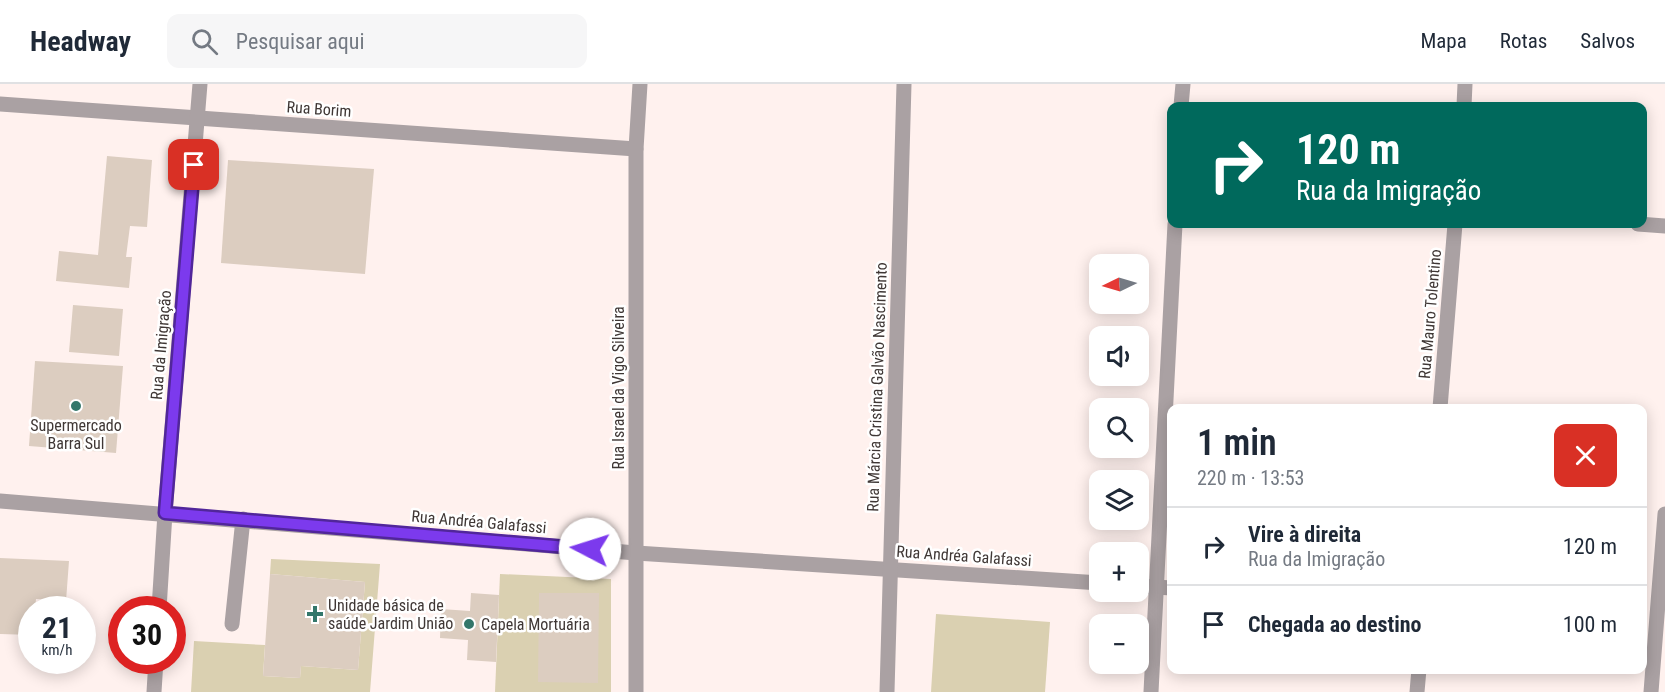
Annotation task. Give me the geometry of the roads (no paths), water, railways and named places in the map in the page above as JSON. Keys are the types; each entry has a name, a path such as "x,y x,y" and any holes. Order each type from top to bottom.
{"street":[{"name":"Rua da Imigração","path":"160,596 201,84"},
{"name":"Rua Israel da Vigo Silveira","path":"636,692 636,149 640,84"},
{"name":"Rua Márcia Cristina Galvão Nascimento","path":"887,692 904,84"},
{"path":"1181,102 1182,84"},
{"path":"1464,102 1466,84"},
{"name":"Rua Borim","path":"0,104 636,149"},
{"path":"1647,225 1665,226"},
{"path":"1170,404 1175,228"},
{"name":"Rua Mauro Tolentino","path":"1440,404 1455,228"},
{"path":"1151,692 1164,588 1167,489"},
{"name":"Rua Andréa Galafassi","path":"0,501 243,519 636,554 1089,582"},
{"path":"1651,692 1665,514"},
{"path":"232,624 243,519"},
{"path":"1149,587 1164,588"},
{"path":"154,692 155,674"},
{"path":"1417,692 1419,674"}],"place":[{"name":"Supermercado Barra Sul","path":"76,406"},
{"name":"Unidade básica de saúde Jardim União","path":"315,614"},
{"name":"Capela Mortuária","path":"469,624"}]}
